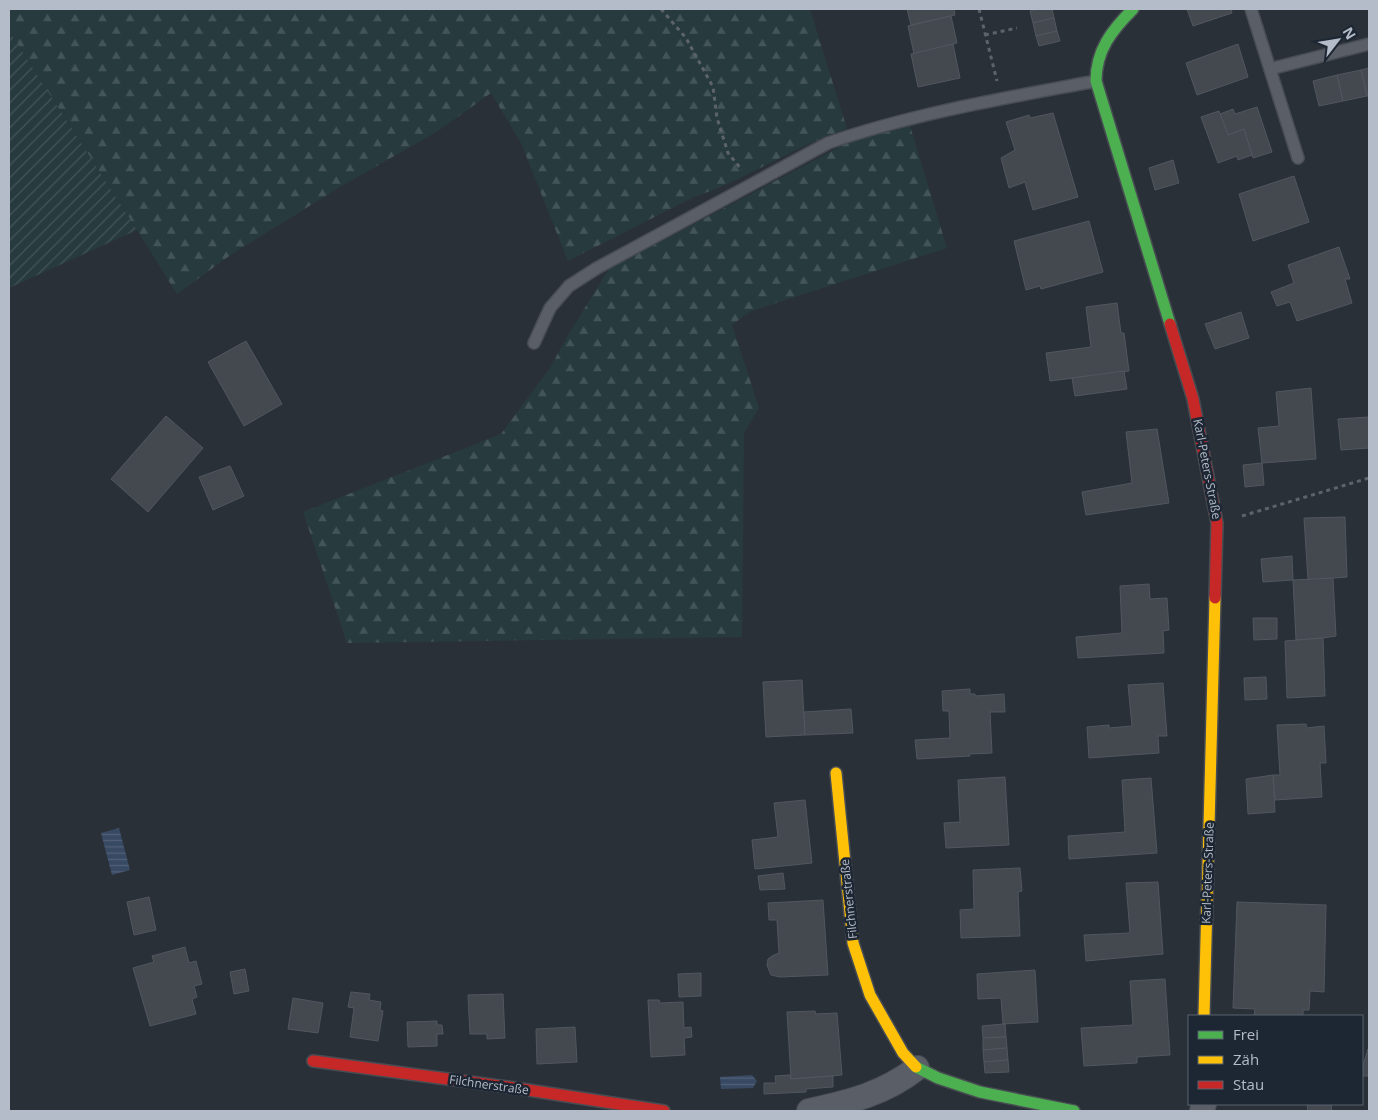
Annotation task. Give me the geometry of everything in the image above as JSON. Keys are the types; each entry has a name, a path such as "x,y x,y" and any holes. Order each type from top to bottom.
{"street":[{"name":"Karl-Peters-Straße","path":"1133,9 1106,40 1098,56 1095,70 1096,81 1193,399 1217,523 1204,1015"},
{"name":"Filchnerstraße","path":"836,773 853,942 874,1003 903,1053 917,1068 938,1078 980,1092 1074,1111"},
{"name":"Filchnerstraße","path":"313,1060 664,1111"},
{"path":"809,1111 875,1094 901,1081 917,1068"}],"lane":[{"path":"1251,9 1298,158"},
{"path":"1270,69 1369,44"},
{"path":"534,343 550,308 569,286 597,268 828,143 933,112 1096,81"}],"path":[{"path":"661,9 686,38 713,87 717,118 728,154 753,183"},
{"path":"979,9 1001,98"},
{"path":"985,35 1017,28"},
{"path":"1217,523 1369,478"}],"green space":[{"path":"9,9 810,9 847,129 808,144 714,190 694,197 568,261 521,143 491,93 438,131 340,187 232,254 177,294 9,31"},
{"path":"9,31 137,230 9,288"},
{"path":"910,126 947,248 751,311 732,325 759,408 744,433 742,637 347,643 303,512 501,434 550,368 609,269 847,143"}],"water":[{"path":"119,828 130,870 112,875 101,833"},
{"path":"752,1075 757,1081 753,1088 721,1089 720,1077"}],"building":[{"path":"907,9 954,9 955,15 911,25"},
{"path":"1052,9 1054,18 1033,23 1030,11"},
{"path":"1187,9 1231,9 1232,13 1193,26"},
{"path":"951,16 957,43 914,54 908,26"},
{"path":"1054,18 1057,31 1036,36 1033,23"},
{"path":"1057,31 1060,41 1039,46 1036,36"},
{"path":"953,44 960,78 918,87 911,54"},
{"path":"1238,44 1248,77 1197,95 1186,63"},
{"path":"1369,68 1369,96 1367,96 1361,70"},
{"path":"1361,70 1367,96 1343,101 1337,75"},
{"path":"1337,75 1343,101 1319,106 1313,81"},
{"path":"1257,107 1272,152 1253,158 1244,129 1228,135 1220,114 1233,109 1235,114"},
{"path":"1219,111 1228,135 1244,129 1252,155 1238,160 1237,156 1218,163 1201,117"},
{"path":"1053,113 1078,197 1033,210 1025,182 1009,188 1001,158 1015,150 1006,122 1029,115 1030,118"},
{"path":"1173,160 1179,183 1155,190 1149,168"},
{"path":"1294,176 1309,222 1253,241 1239,194"},
{"path":"1089,221 1103,272 1041,289 1040,286 1026,290 1014,241"},
{"path":"1339,247 1350,279 1345,279 1352,303 1297,321 1290,302 1277,306 1271,292 1294,283 1288,265"},
{"path":"1117,303 1121,333 1124,333 1129,371 1050,381 1046,353 1091,347 1086,307"},
{"path":"1241,312 1249,338 1215,349 1205,324"},
{"path":"246,341 282,404 244,426 208,362"},
{"path":"1124,371 1127,389 1075,396 1072,378"},
{"path":"1311,388 1316,459 1262,463 1258,428 1279,426 1276,392"},
{"path":"166,416 203,448 148,512 111,479"},
{"path":"1369,417 1369,448 1341,450 1338,419"},
{"path":"1157,429 1169,503 1086,515 1082,492 1132,483 1126,432"},
{"path":"1262,463 1264,485 1245,487 1243,465"},
{"path":"230,466 244,496 213,510 199,477"},
{"path":"1345,517 1347,577 1308,580 1304,518"},
{"path":"1292,556 1293,580 1263,582 1261,559"},
{"path":"1333,578 1336,636 1296,640 1293,580"},
{"path":"1149,584 1150,599 1167,598 1169,630 1163,631 1164,653 1078,658 1076,637 1122,633 1120,586"},
{"path":"1253,618 1277,618 1277,639 1254,640"},
{"path":"1323,638 1325,696 1287,698 1285,641"},
{"path":"1266,677 1267,699 1245,700 1244,678"},
{"path":"802,680 805,735 766,737 763,682"},
{"path":"1163,683 1167,736 1158,736 1159,753 1089,758 1087,727 1109,725 1109,728 1132,726 1128,685"},
{"path":"970,689 970,694 975,694 975,696 1004,694 1005,712 990,712 992,753 917,759 915,740 950,738 949,711 943,711 942,691"},
{"path":"851,709 853,733 805,735 804,712"},
{"path":"1306,724 1307,728 1324,726 1326,763 1320,763 1322,797 1275,800 1273,775 1280,775 1277,725"},
{"path":"1273,775 1275,812 1248,814 1246,779"},
{"path":"1005,777 1009,845 946,848 944,823 960,822 958,780"},
{"path":"1151,778 1157,853 1069,859 1068,836 1125,832 1122,780"},
{"path":"805,800 812,863 755,869 752,840 778,837 774,803"},
{"path":"1020,868 1022,891 1018,892 1020,936 961,938 960,910 974,909 973,870"},
{"path":"783,873 785,889 760,890 758,876"},
{"path":"1158,882 1163,954 1086,961 1084,935 1130,933 1126,883"},
{"path":"149,897 156,930 134,935 127,902"},
{"path":"823,900 828,975 780,977 771,975 767,965 768,959 779,953 777,920 769,920 768,903"},
{"path":"1237,902 1326,905 1324,992 1310,991 1309,1010 1303,1010 1303,1015 1254,1015 1255,1009 1233,1008"},
{"path":"185,947 189,963 196,961 202,984 194,986 197,997 192,999 196,1014 150,1026 133,968 154,962 152,956"},
{"path":"245,969 249,991 234,994 230,972"},
{"path":"1035,970 1038,1022 1003,1024 1001,998 978,999 977,974"},
{"path":"701,973 701,996 679,997 678,974"},
{"path":"1165,979 1170,1055 1137,1057 1137,1063 1084,1066 1081,1028 1133,1025 1130,981"},
{"path":"351,992 370,994 369,1000 381,1002 380,1010 383,1011 378,1041 350,1037 354,1008 348,1007"},
{"path":"503,994 505,1038 487,1039 487,1034 470,1034 468,995"},
{"path":"293,998 323,1003 318,1033 288,1029"},
{"path":"648,1000 659,1000 660,1003 683,1002 684,1028 691,1027 692,1037 684,1038 685,1055 651,1057"},
{"path":"815,1011 816,1014 837,1013 842,1075 791,1079 787,1012"},
{"path":"437,1021 437,1025 442,1025 443,1034 437,1034 437,1046 408,1047 407,1022"},
{"path":"1005,1024 1006,1037 983,1038 982,1026"},
{"path":"575,1027 577,1062 537,1064 536,1029"},
{"path":"1006,1037 1007,1048 983,1050 983,1038"},
{"path":"1007,1048 1008,1060 984,1062 983,1050"},
{"path":"1368,1049 1369,1076 1363,1076 1363,1066"},
{"path":"1008,1060 1009,1072 985,1073 984,1062"},
{"path":"790,1075 791,1079 833,1076 833,1087 806,1089 806,1092 764,1094 764,1083 776,1083 775,1076"},
{"path":"1307,1105 1331,1105 1332,1111 1308,1111"}],"traffic: fast":[{"path":"1133,9 1118,25 1102,50 1096,81 1170,324"},
{"path":"916,1067 938,1078 980,1092 1074,1111"}],"traffic: slow":[{"path":"1204,1015 1215,598"},
{"path":"836,773 853,943 870,995 903,1053 916,1067"}],"traffic: jam":[{"path":"1170,324 1193,399 1217,523 1215,598"},
{"path":"313,1061 515,1088 664,1111"}]}
